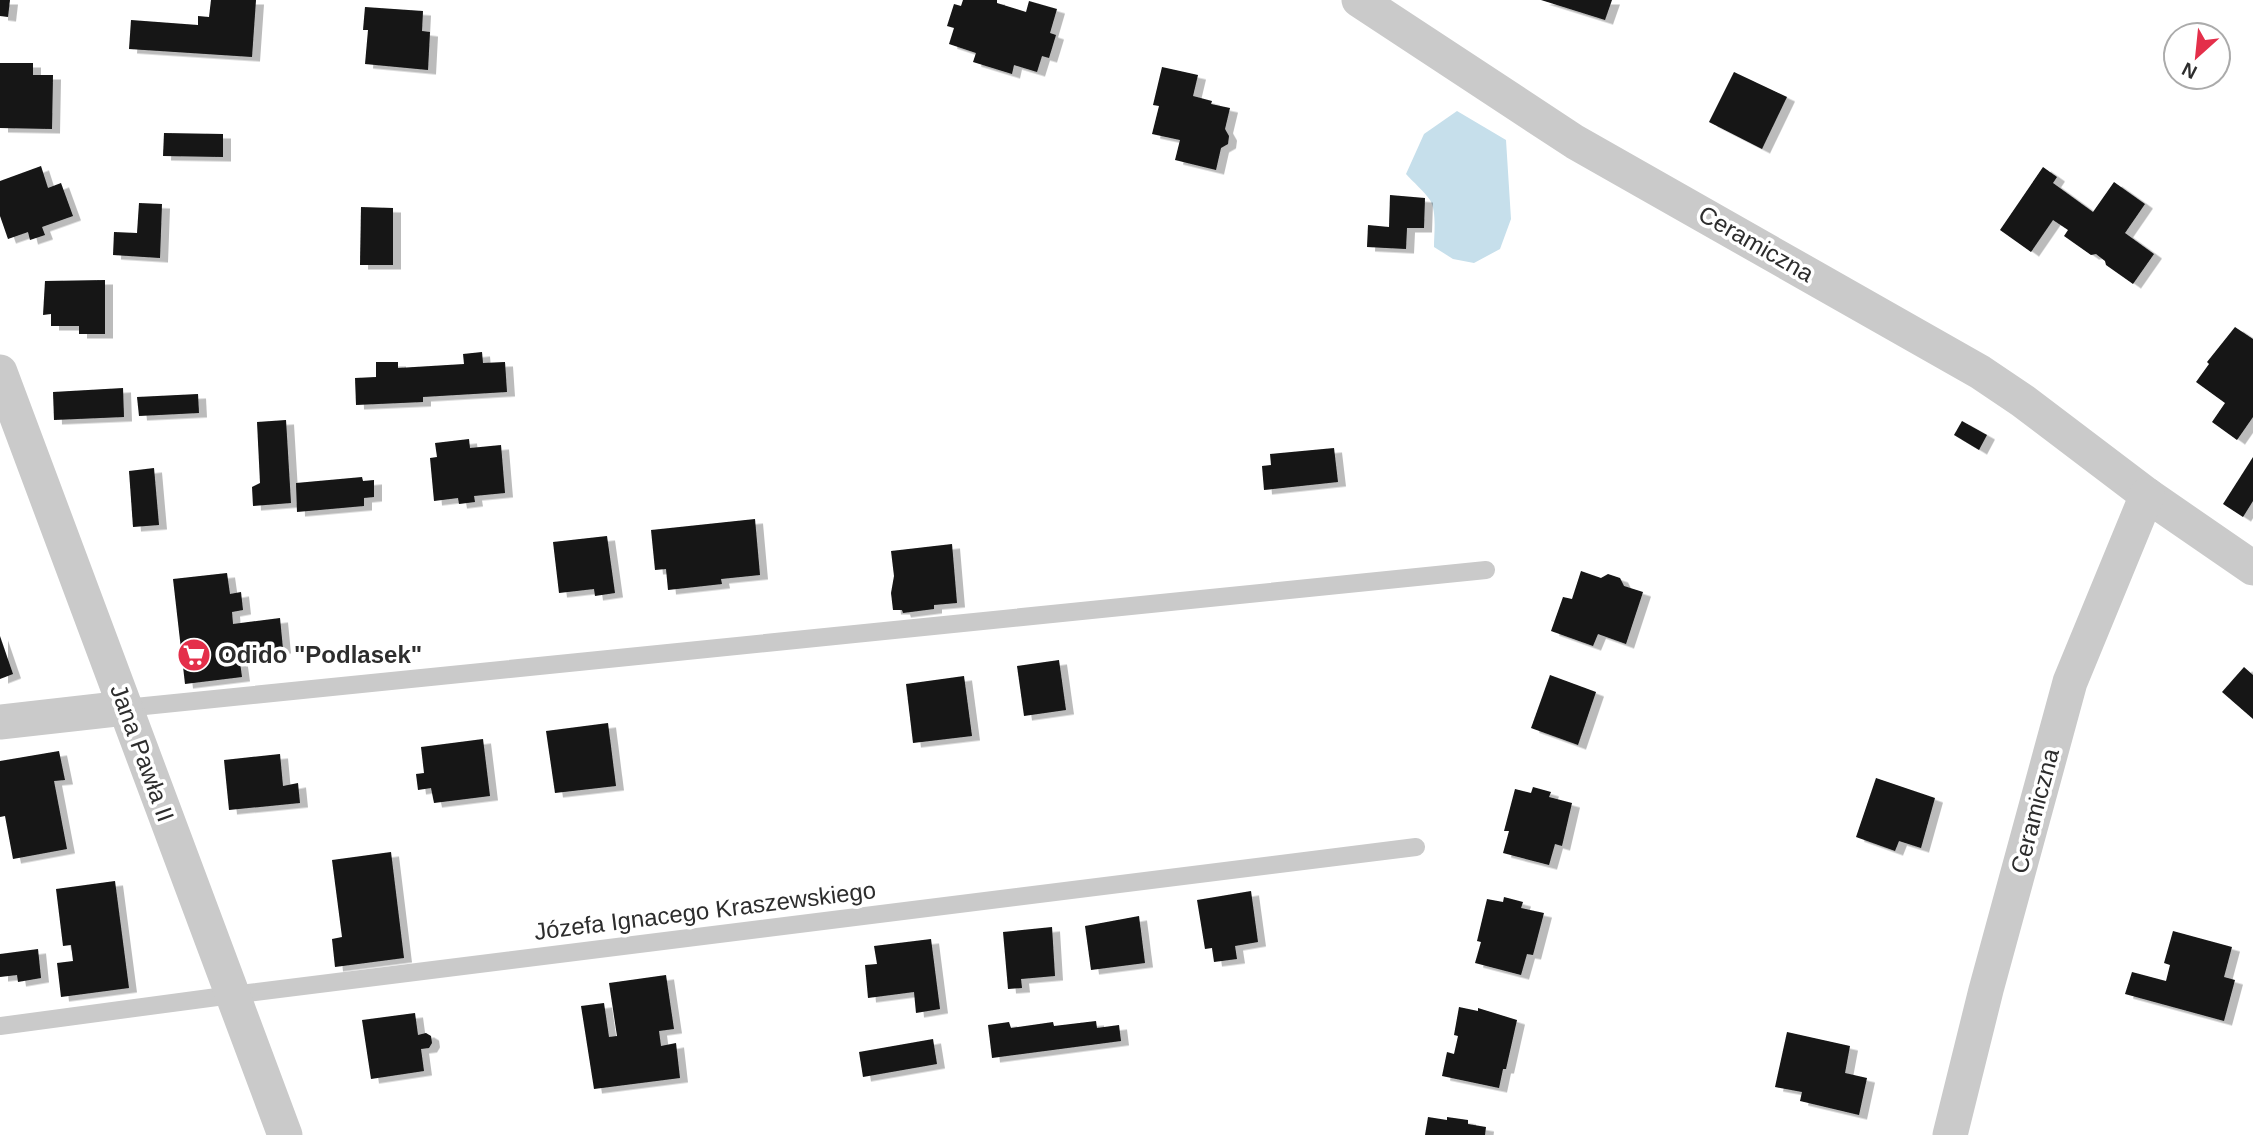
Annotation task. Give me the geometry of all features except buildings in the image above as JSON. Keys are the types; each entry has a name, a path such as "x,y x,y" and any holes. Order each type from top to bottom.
{"street":[{"name":"Ceramiczna","path":"1359,0 1575,142 1980,372 2023,401 2147,495 2253,568"},
{"name":"Jana Pawła II","path":"0,372 285,1135"},
{"name":"Ceramiczna","path":"1950,1135 1986,990 2070,682 2147,495"},
{"path":"0,722 125,708"}],"lane":[{"path":"125,708 1486,570"},
{"name":"Józefa Ignacego Kraszewskiego","path":"0,1026 1416,847"}],"water":[{"path":"1457,111 1506,140 1511,219 1500,249 1474,263 1453,259 1434,247 1434,210 1425,193 1406,174 1424,134"}],"place":[{"name":"Odido \"Podlasek\"","path":"194,655"}]}
